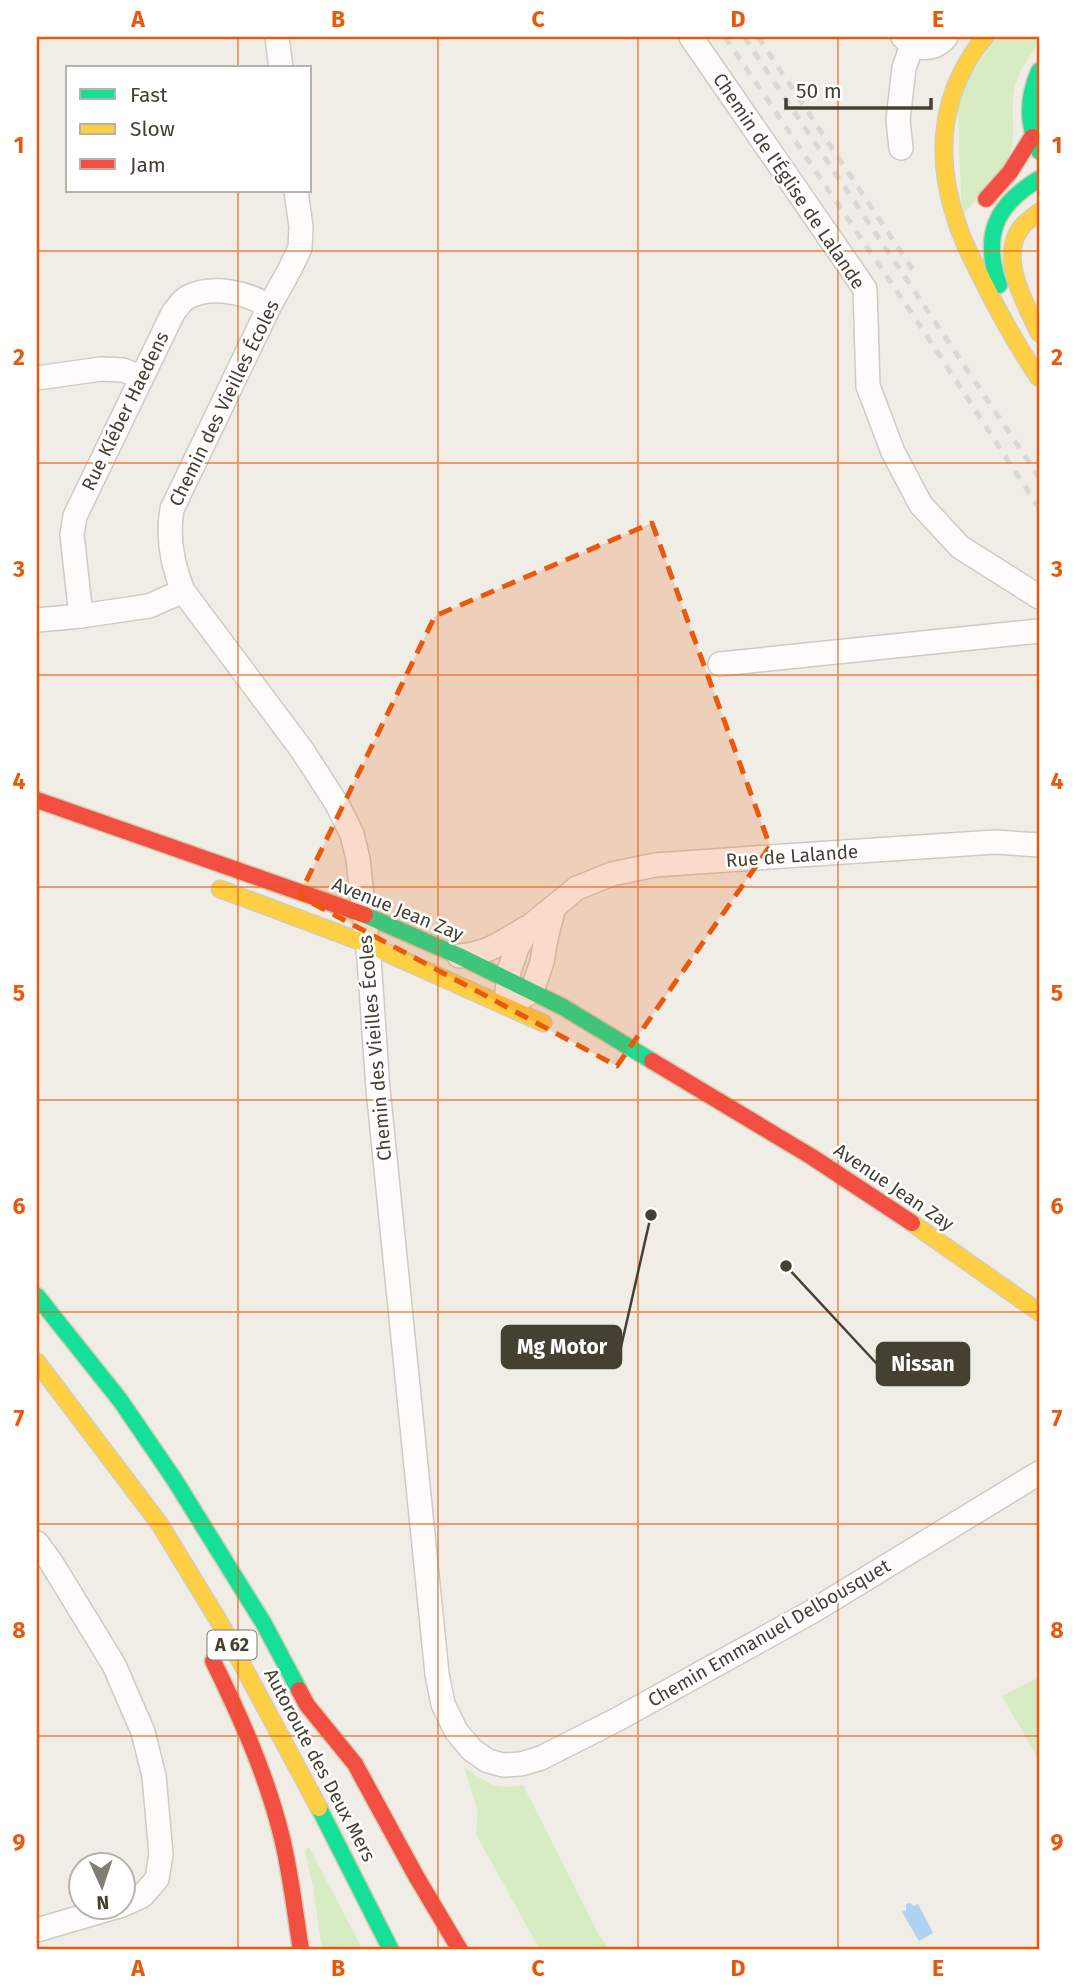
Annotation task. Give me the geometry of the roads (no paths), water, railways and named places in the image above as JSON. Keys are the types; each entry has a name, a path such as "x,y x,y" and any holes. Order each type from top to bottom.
{"main road":[{"path":"985,37 966,59 954,83 947,111 944,144 946,177 952,209 966,246 991,298 1039,378"},
{"path":"966,246 968,230 974,216 1036,144 1027,113 1031,88 1039,71"},
{"path":"1039,179 1024,186 1009,200 998,216 992,231 990,261 998,282 1039,355"},
{"path":"1039,212 1030,217 1017,232 1012,253 1015,275 1039,333"},
{"name":"Avenue Jean Zay","path":"37,800 362,914 532,991 563,1007 884,1203 1039,1312"},
{"path":"204,883 367,944 556,1028"},
{"name":"Avenue Jean Zay","path":"605,1051 722,1103"},
{"name":"A 62","path":"37,1296 120,1400 174,1479 264,1624 307,1705"},
{"path":"37,1364 113,1488"},
{"name":"Autoroute des Deux Mers","path":"37,1364 159,1523 220,1623 267,1708 391,1950"},
{"path":"205,1644 258,1760 271,1799 282,1839 300,1950"},
{"path":"307,1705 355,1764 460,1950"},
{"name":"Autoroute des Deux Mers","path":"307,1705 337,1766"}],"street":[{"path":"277,37 281,66"},
{"name":"Chemin de l'Église de Lalande","path":"691,37 865,289 867,386 893,452 920,505 960,547 1039,597"},
{"path":"901,148 898,120 908,41 922,48 932,47 946,37"},
{"name":"Chemin des Vieilles Écoles","path":"296,192 301,227 300,248 172,509 169,529 171,548 176,574 183,591 302,750 337,804 352,834 358,859 367,944 437,1674 443,1704 456,1731 472,1750 488,1761"},
{"name":"Rue Kléber Haedens","path":"81,616 72,535 75,516 173,313 186,298 205,292 223,291 258,299 269,307"},
{"path":"37,378 101,369 123,370 141,377"},
{"path":"37,620 149,606 183,591"},
{"path":"720,664 1039,631"},
{"name":"Rue de Lalande","path":"459,956 476,955 495,947 529,927 577,888 612,874 655,865 995,842 1039,845"},
{"path":"507,1006 532,991 542,962 554,907"},
{"name":"Rue de Lalande","path":"507,1006 508,980 517,948 529,927"},
{"name":"Chemin Emmanuel Delbousquet","path":"488,1761 503,1765 521,1764 541,1758 618,1719 813,1611 1039,1473"},
{"path":"37,1543 114,1665 143,1732 154,1776 161,1854 156,1879 142,1896 136,1899"},
{"path":"37,1930 72,1920"}],"water":[{"path":"906,1904 914,1906 918,1904 933,1933 919,1941 902,1912 906,1910"}],"railway":[{"path":"725,37 921,327 1039,508"},
{"path":"744,37 1039,477"},
{"path":"758,37 917,276"}],"place":[{"name":"Mg Motor","path":"651,1215"},
{"name":"Nissan","path":"786,1266"}]}
